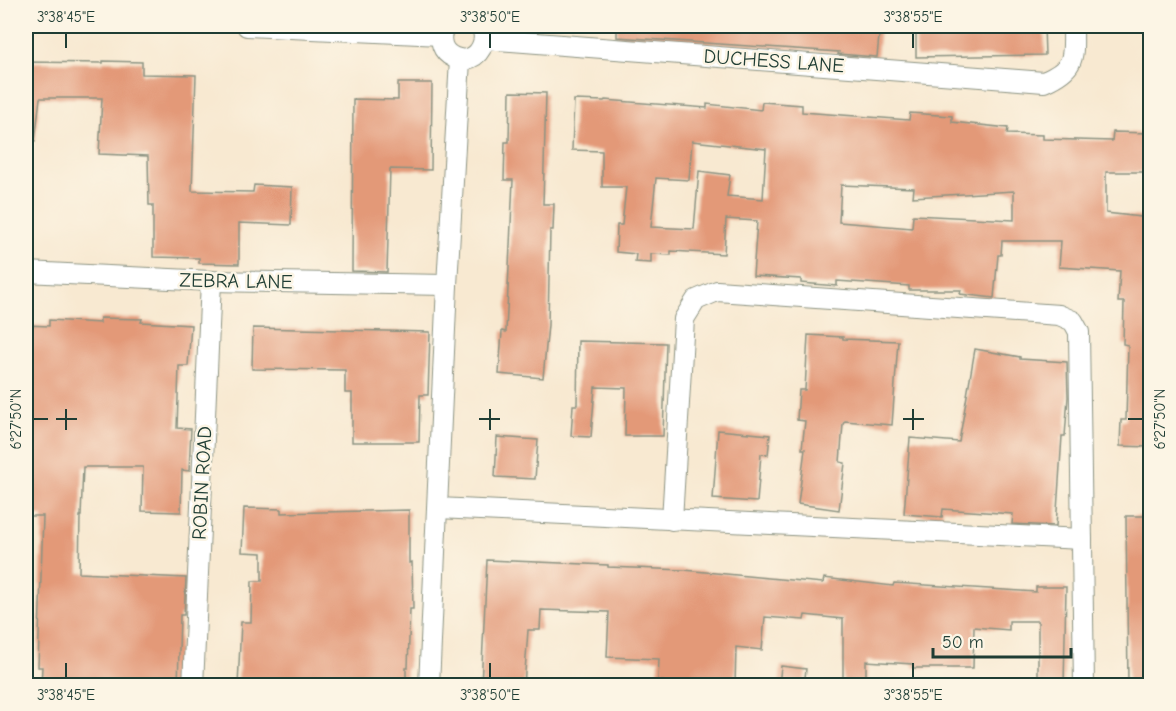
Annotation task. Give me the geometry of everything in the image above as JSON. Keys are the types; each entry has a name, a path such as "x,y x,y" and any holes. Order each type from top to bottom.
{"street":[{"path":"247,26 443,30 442,47 449,56 460,60 472,58 481,50 482,32"},
{"name":"DUCHESS LANE","path":"482,32 1044,82 1062,74 1073,59 1073,26"},
{"path":"429,686 447,285 460,60"},
{"name":"ZEBRA LANE","path":"26,272 211,281 447,285"},
{"name":"ROBIN ROAD","path":"193,686 211,281"},
{"path":"672,520 684,320 696,300 717,291 1059,315 1073,321 1079,332 1084,686"},
{"path":"438,508 1082,539"}],"building":[{"path":"617,26 880,26 877,57 838,54 839,52 617,37"},
{"path":"916,26 1044,26 1045,55 916,57"},
{"path":"103,61 142,62 142,74 196,75 192,191 253,192 254,185 292,187 291,225 239,223 239,264 199,263 199,258 153,257 153,205 149,205 148,156 99,154 102,98 40,98 35,141 26,141 26,62 103,63"},
{"path":"398,83 432,83 431,170 390,169 387,272 352,271 353,99 398,100"},
{"path":"510,92 546,93 543,204 554,204 553,230 550,230 548,325 543,378 499,374 502,331 506,332 513,180 504,180 505,142 509,142"},
{"path":"574,100 605,100 707,108 707,104 761,110 762,102 802,105 802,112 909,120 910,113 952,116 952,122 1008,128 1007,134 1043,135 1043,139 1112,141 1113,132 1149,133 1148,172 1106,172 1106,213 1150,218 1150,447 1120,446 1121,420 1126,420 1128,345 1123,344 1124,302 1118,302 1120,271 1059,267 1061,241 1002,241 1001,255 998,255 994,298 960,294 961,290 909,290 909,286 837,281 837,286 801,283 801,279 753,276 757,221 726,219 724,254 671,251 671,255 651,254 651,263 635,262 636,254 616,252 617,225 622,225 626,187 602,187 602,151 572,150","holes":["692,141 766,149 763,199 727,196 730,175 699,171 694,229 651,227 656,178 689,180","841,185 914,188 913,197 1014,191 1014,220 913,215 912,228 839,222"]},
{"path":"100,318 142,319 141,322 191,325 188,366 179,366 177,428 191,429 189,471 182,470 181,512 142,511 143,467 83,467 80,516 79,573 186,578 184,615 180,615 178,686 41,686 42,667 38,667 43,516 26,516 26,325 49,326 49,320 100,323"},
{"path":"253,328 430,332 428,395 420,395 419,442 352,442 352,393 345,393 345,370 252,369"},
{"path":"808,335 898,341 892,425 845,421 843,424 840,462 845,463 839,510 798,504 805,449 802,449 805,421 797,420 799,390 805,390"},
{"path":"578,341 666,343 663,436 625,436 626,388 595,387 591,437 571,436 573,405 577,405"},
{"path":"975,349 1020,357 1020,359 1067,362 1068,397 1065,436 1062,436 1056,526 1012,524 1013,514 943,509 942,517 904,514 910,438 959,442"},
{"path":"718,430 770,435 768,455 761,454 757,502 713,499"},
{"path":"497,437 538,440 535,479 495,477"},
{"path":"244,508 281,509 281,513 409,510 409,563 412,562 413,609 410,609 406,686 238,686 241,622 251,622 252,581 262,581 262,553 242,552"},
{"path":"1126,516 1150,516 1150,684 1128,684"},
{"path":"487,560 684,570 823,583 824,578 893,586 894,583 1036,592 1036,587 1066,587 1064,686 1038,686 1038,621 1009,621 1009,630 974,627 973,668 913,668 913,664 866,661 866,685 843,685 843,619 805,615 804,620 765,617 762,650 736,647 735,686 663,686 663,681 658,681 659,659 607,657 609,612 541,610 540,630 528,630 524,686 481,686"},
{"path":"781,666 806,669 804,686 779,686"}]}
